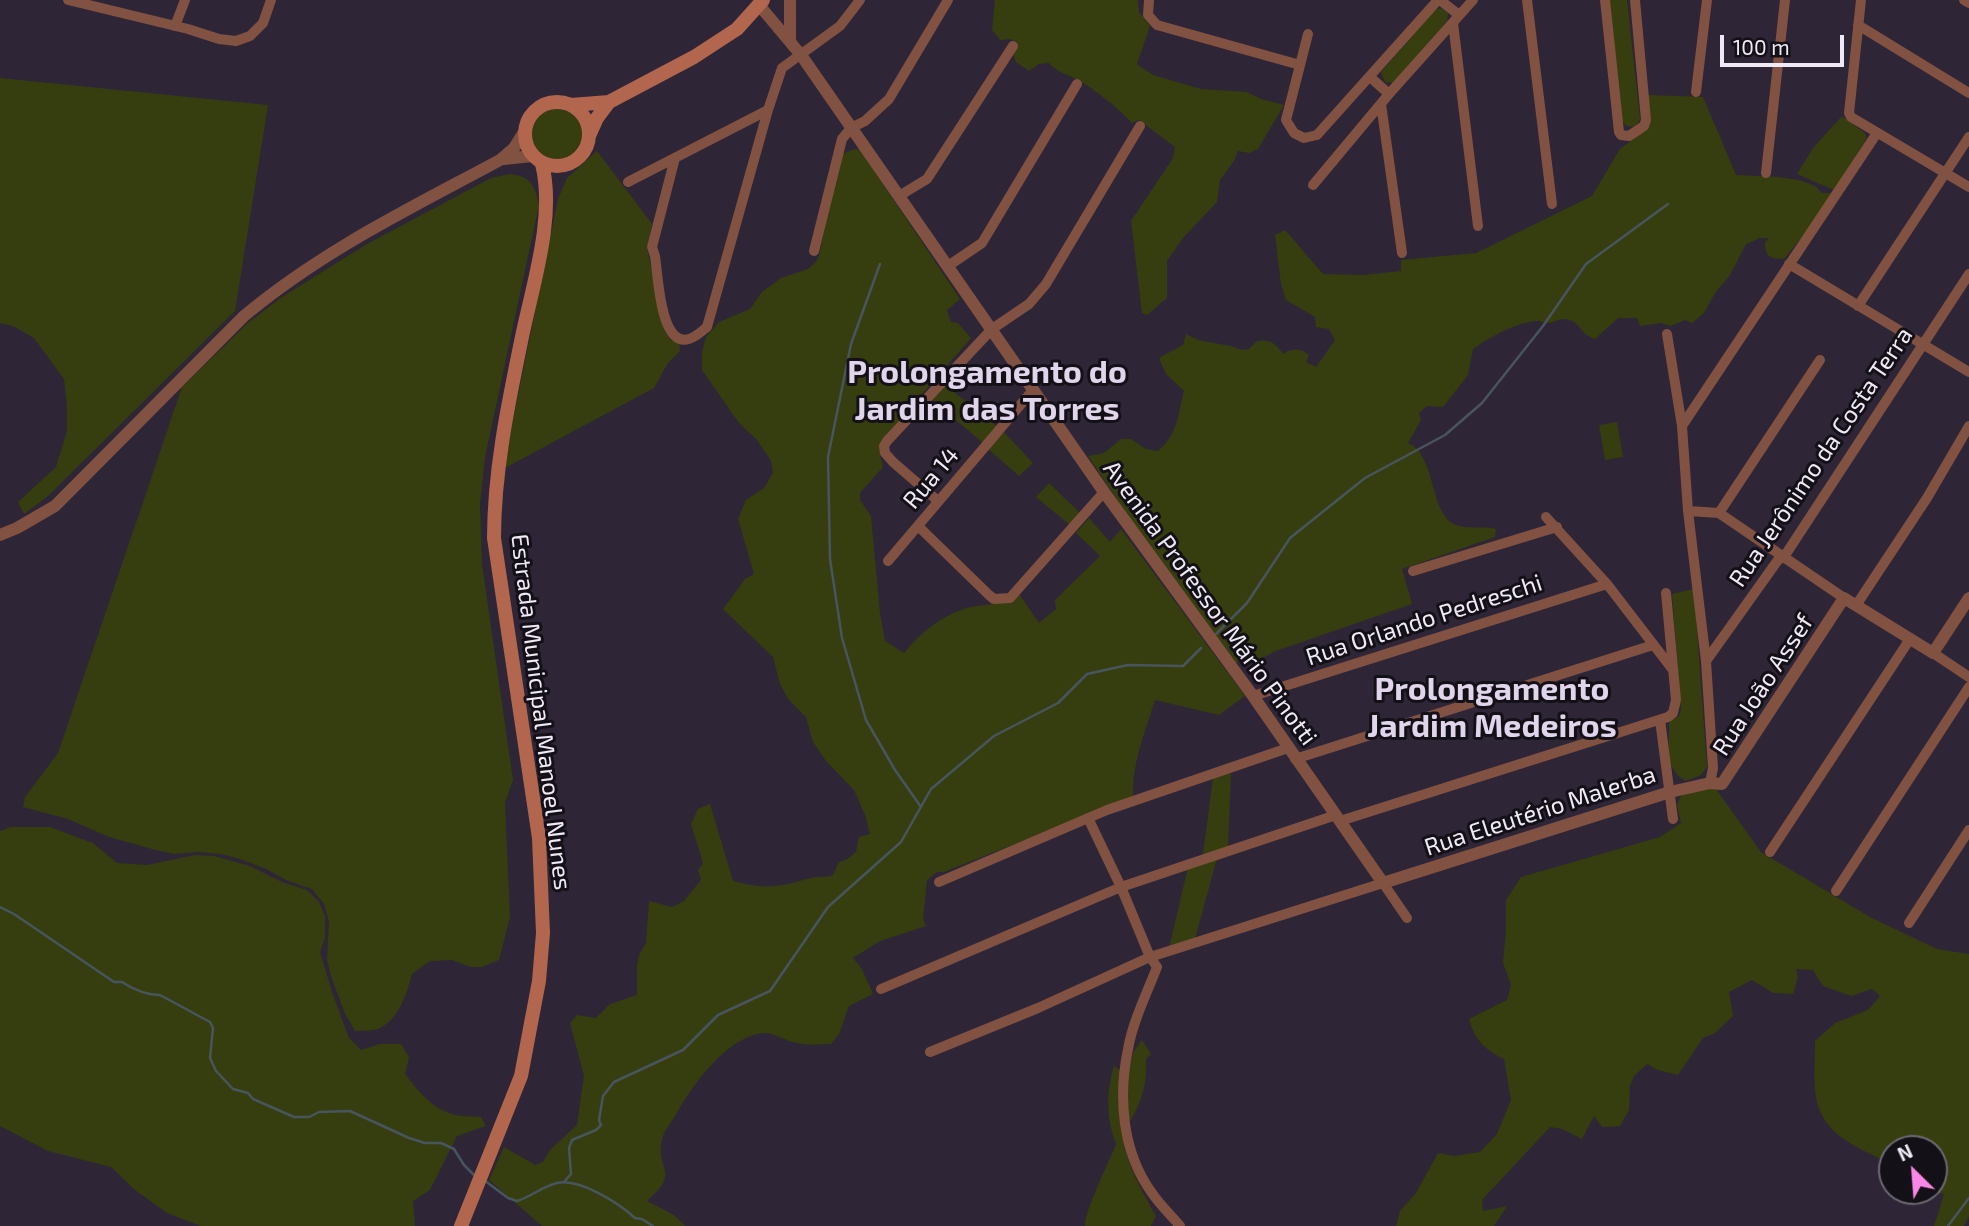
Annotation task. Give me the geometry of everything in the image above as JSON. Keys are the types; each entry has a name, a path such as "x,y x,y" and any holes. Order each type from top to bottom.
{"main road":[{"path":"609,102 597,118 586,149 578,159 567,165 555,167 537,160 526,145 524,132 528,120 536,110 546,104 559,102 571,105 609,102 717,43 737,29 761,2"},
{"path":"571,105 581,113 589,136"},
{"name":"Estrada Municipal Manoel Nunes","path":"461,1226 521,1076 539,981 543,933 539,838 497,568 494,505 503,438 539,256 547,194 537,160"},
{"name":"Estrada Municipal Manoel Nunes","path":"547,194 567,165"}],"street":[{"path":"68,0 101,4 219,39 236,41 250,36 263,23 271,0"},
{"path":"175,26 185,0"},
{"path":"790,0 790,39"},
{"path":"675,158 652,240 665,322 674,336 683,340 690,339 707,327 782,68 840,26 860,0"},
{"path":"814,251 842,139 851,128 865,121 889,99 948,0"},
{"path":"1149,0 1148,15 1157,25 1300,65"},
{"path":"1308,34 1286,120 1294,132 1304,138 1317,135 1439,0 1456,19 1478,226"},
{"path":"1313,185 1388,94 1473,0"},
{"path":"1527,0 1552,204"},
{"path":"1605,0 1619,132 1629,136 1644,125 1646,120 1635,0"},
{"path":"1696,92 1706,0"},
{"path":"1766,173 1785,0"},
{"path":"1861,0 1849,113 1857,122 1969,187"},
{"path":"1964,0 1969,3"},
{"name":"Avenida Professor Mário Pinotti","path":"761,2 790,39 1104,492 1253,696 1406,918"},
{"path":"1858,25 1969,93"},
{"path":"899,196 928,180 1013,46"},
{"path":"1370,77 1388,94"},
{"path":"948,266 982,243 1077,84"},
{"path":"1381,104 1402,253"},
{"path":"628,182 768,110"},
{"path":"938,501 885,453 884,446 992,329 1029,304 1046,284 1140,127"},
{"path":"0,535 54,506 244,316 276,289 362,234 500,160 514,148 524,132"},
{"path":"1682,426 1877,133"},
{"path":"1858,306 1969,137"},
{"path":"500,160 537,160"},
{"path":"1789,264 1969,372"},
{"name":"Rua Jerônimo da Costa Terra","path":"1706,661 1778,560 1784,557 1968,277"},
{"path":"1667,334 1682,426 1688,511 1706,661 1713,768 1710,783"},
{"path":"1719,513 1820,360"},
{"name":"Rua 14","path":"888,561 1033,390"},
{"path":"1857,604 1927,498 1969,426"},
{"path":"918,526 989,595 994,599 1005,599 1014,595 1104,492"},
{"path":"1688,511 1719,513 1844,598 1969,677"},
{"path":"1546,517 1607,584 1673,670"},
{"path":"1413,571 1557,527"},
{"name":"Rua Orlando Pedreschi","path":"1253,696 1607,584"},
{"path":"881,989 1121,887 1660,720 1673,713 1675,706 1666,593"},
{"name":"Rua João Assef","path":"1710,783 1724,783 1844,598"},
{"path":"1933,653 1969,598"},
{"path":"1770,852 1910,639"},
{"path":"939,882 1088,818 1653,645"},
{"path":"1836,891 1969,687"},
{"path":"1660,720 1673,819"},
{"name":"Rua Eleutério Malerba","path":"1383,883 1670,792 1710,783"},
{"path":"1088,818 1150,957 1157,967 1128,1046 1122,1087 1126,1132 1136,1166 1151,1193 1180,1226"},
{"path":"1909,923 1969,830"},
{"path":"930,1052 1038,1008 1150,957 1383,883"}],"green space":[{"path":"995,0 1138,0 1139,12 1150,26 1137,64 1153,75 1201,89 1247,92 1284,105 1258,149 1249,153 1238,151 1220,180 1217,202 1183,238 1167,261 1167,298 1147,315 1142,313 1131,221 1173,158 1175,147 1139,120 1132,123 1099,94 1049,63 1039,64 1029,71 1016,62 1013,53 1018,42 1000,40 992,30"},
{"path":"1609,0 1627,0 1640,119 1637,125 1632,127 1622,121"},
{"path":"1441,8 1448,13 1447,21 1393,83 1385,82 1381,72 1435,10"},
{"path":"0,78 268,105 235,311 48,496 24,514 18,502 56,467 67,431 67,407 64,379 34,338 13,326 0,323"},
{"path":"1648,95 1703,97 1736,175 1795,179 1807,182 1822,193 1831,193 1834,197 1785,258 1776,259 1767,254 1765,242 1769,238 1760,238 1746,244 1730,275 1715,293 1704,313 1692,323 1685,320 1670,326 1661,323 1640,326 1637,318 1618,318 1595,339 1567,319 1549,323 1538,321 1504,331 1473,349 1468,375 1443,407 1427,406 1419,413 1421,420 1408,443 1417,449 1423,458 1445,516 1457,525 1496,529 1495,537 1402,569 1412,604 1264,657 1236,663 1126,513 1088,456 1104,453 1121,439 1131,439 1146,449 1158,451 1170,438 1184,391 1166,374 1159,358 1183,345 1186,334 1198,340 1242,350 1249,349 1257,341 1269,341 1283,354 1296,350 1306,353 1309,355 1306,362 1316,367 1335,340 1329,329 1316,327 1315,317 1286,300 1281,284 1275,235 1285,230 1323,274 1363,275 1401,271 1401,260 1476,253 1592,196 1620,149 1648,128"},
{"path":"557,109 575,116 582,134 575,152 557,159 539,152 532,134 539,116"},
{"path":"1842,116 1865,133 1867,138 1834,190 1797,174 1813,148"},
{"path":"860,150 960,299 947,310 951,322 958,323 971,338 883,439 880,456 883,467 860,493 860,500 871,516 885,641 904,653 917,638 949,615 967,608 1007,601 1019,594 1039,623 1056,609 1055,600 1100,556 1076,533 1089,518 1110,542 1121,529 1245,696 1219,715 1155,700 1137,760 1133,797 944,872 937,872 927,880 923,919 926,926 880,941 853,958 862,969 873,994 849,1006 839,1034 831,1044 802,1044 763,1033 749,1037 723,1053 700,1078 664,1133 661,1150 665,1177 647,1201 674,1215 685,1226 542,1226 489,1180 504,1147 535,1165 543,1162 550,1150 577,1125 584,1076 570,1023 577,1015 596,1018 610,1004 637,995 637,965 646,943 649,901 672,907 684,901 701,880 698,870 703,863 691,824 698,809 710,804 733,881 756,886 781,885 833,875 839,862 856,852 859,837 870,834 854,790 826,761 813,742 806,717 788,699 780,684 773,657 723,609 745,579 754,574 738,519 746,500 764,488 773,473 771,461 757,440 739,423 702,370 702,352 706,337 719,322 750,309 762,292 781,278 808,269 815,263 819,256 837,166 842,154"},
{"path":"597,151 652,224 647,248 665,332 671,340 679,343 680,351 668,363 654,388 503,469 558,199 567,178"},
{"path":"509,174 530,182 539,205 485,457 480,504 482,564 513,780 505,803 510,917 499,960 482,967 471,967 452,960 430,961 412,974 397,1013 385,1025 373,1030 355,1031 345,1014 327,960 329,922 324,904 312,889 243,860 221,854 174,854 152,849 109,837 68,819 23,807 25,797 58,753 182,387 248,323 282,297 367,244 491,178"},
{"path":"944,384 997,426 983,443 930,398"},
{"path":"1617,422 1623,457 1605,460 1599,425"},
{"path":"1004,432 1033,463 1019,476 988,449"},
{"path":"1049,483 1081,514 1071,526 1036,497"},
{"path":"1694,589 1707,767 1701,775 1686,781 1674,770 1669,755 1669,722 1679,716 1681,709 1672,594"},
{"path":"1231,772 1228,848 1216,862 1195,939 1169,948 1188,867 1203,854 1213,778"},
{"path":"1699,788 1716,789 1761,852 1870,917 1937,949 1969,954 1969,1216 1964,1226 1934,1226 1941,1205 1948,1205 1948,1135 1878,1135 1878,1158 1850,1143 1826,1122 1816,1098 1815,1041 1835,1023 1868,1010 1880,996 1872,989 1851,996 1823,986 1813,970 1796,969 1798,977 1793,994 1773,993 1752,980 1729,992 1733,1016 1715,1033 1703,1038 1678,1075 1647,1064 1634,1076 1630,1086 1629,1110 1620,1126 1602,1127 1594,1116 1582,1139 1562,1129 1550,1127 1482,1200 1483,1211 1507,1206 1494,1226 1396,1226 1400,1211 1416,1193 1438,1153 1454,1156 1480,1152 1497,1134 1511,1100 1504,1059 1482,1044 1469,1019 1507,1000 1511,985 1503,963 1506,900 1521,877 1660,837 1681,823 1677,805 1681,796"},
{"path":"11,827 50,827 93,843 117,863 147,865 195,855 214,856 250,866 282,882 307,890 319,902 325,916 325,938 320,952 349,1038 361,1050 380,1044 401,1044 409,1057 405,1074 426,1098 452,1114 481,1117 486,1126 457,1136 430,1190 413,1201 415,1226 201,1226 167,1213 135,1190 111,1167 48,1151 0,1126 0,831"},
{"path":"1142,1040 1151,1054 1146,1059 1144,1089 1138,1107 1122,1133 1131,1166 1156,1216 1151,1226 1085,1226 1093,1198 1116,1144 1108,1105 1114,1066 1120,1070 1129,1066 1134,1051"}],"waterway":[{"path":"1216,634 1247,603 1290,538 1365,478 1445,435 1482,403 1543,326 1586,264 1668,204"},
{"path":"880,264 851,344 828,457 830,559 842,638 866,720 895,770 921,807"},
{"path":"564,1182 571,1174 569,1148 572,1140 596,1130 601,1125 599,1120 603,1096 614,1082 683,1050 718,1015 770,991 828,907 901,842 931,789 994,736 1058,703 1087,674 1128,665 1183,666 1201,648"},
{"path":"0,907 114,982 122,982 140,991 160,995 210,1022 213,1028 210,1058 216,1071 233,1089 248,1093 253,1099 294,1117 309,1117 319,1112 350,1111 409,1138 425,1143 441,1143 454,1149 475,1176"},
{"path":"484,1180 508,1198 517,1201 557,1183 577,1184 599,1193 635,1218 653,1226"},
{"path":"1948,1226 1969,1198"}],"district":[{"name":"Prolongamento do Jardim das Torres","path":"987,390"},
{"name":"Prolongamento Jardim Medeiros","path":"1492,708"}]}
